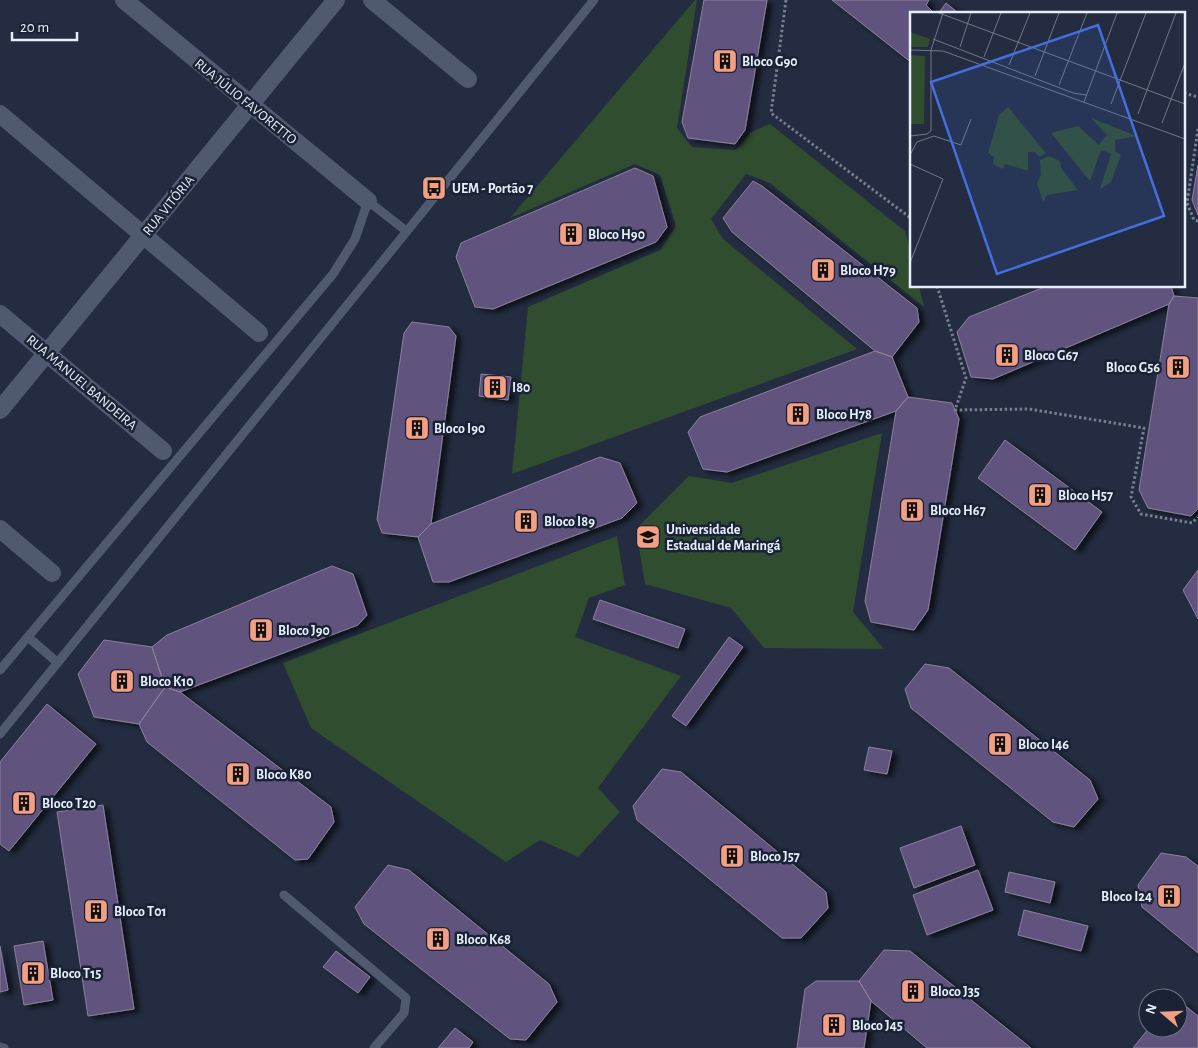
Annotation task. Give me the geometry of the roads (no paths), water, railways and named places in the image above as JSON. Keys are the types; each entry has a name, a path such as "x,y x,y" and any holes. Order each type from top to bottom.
{"street":[{"name":"RUA JÚLIO FAVORETTO","path":"124,0 368,201"},
{"name":"RUA VITÓRIA","path":"0,410 336,0"},
{"path":"372,0 468,80"},
{"path":"0,114 260,333"},
{"name":"RUA MANUEL BANDEIRA","path":"0,314 163,450"},
{"path":"0,529 52,573"}],"lane":[{"path":"0,734 405,230 594,0"},
{"path":"0,670 333,274 355,239 368,201 405,230"},
{"path":"28,637 58,663"},
{"path":"284,895 406,998 404,1013 374,1048"},
{"path":"0,1047 4,1048"}],"place":[{"name":"Bloco G90","path":"725,61"},
{"name":"UEM - Portão 7","path":"434,188"},
{"name":"Bloco H90","path":"571,234"},
{"name":"Bloco H79","path":"823,270"},
{"name":"Bloco G67","path":"1007,355"},
{"name":"Bloco G56","path":"1178,367"},
{"name":"I80","path":"495,387"},
{"name":"Bloco H78","path":"798,414"},
{"name":"Bloco I90","path":"417,428"},
{"name":"Bloco H57","path":"1040,495"},
{"name":"Bloco H67","path":"912,510"},
{"name":"Bloco I89","path":"526,521"},
{"name":"Universidade Estadual de Maringá","path":"648,537"},
{"name":"Bloco J90","path":"261,630"},
{"name":"Bloco K10","path":"122,681"},
{"name":"Bloco I46","path":"1000,744"},
{"name":"Bloco K80","path":"238,774"},
{"name":"Bloco T20","path":"24,803"},
{"name":"Bloco J57","path":"732,856"},
{"name":"Bloco I24","path":"1169,896"},
{"name":"Bloco T01","path":"96,911"},
{"name":"Bloco K68","path":"438,939"},
{"name":"Bloco T15","path":"33,973"},
{"name":"Bloco J35","path":"913,991"},
{"name":"Bloco J45","path":"834,1025"}]}
